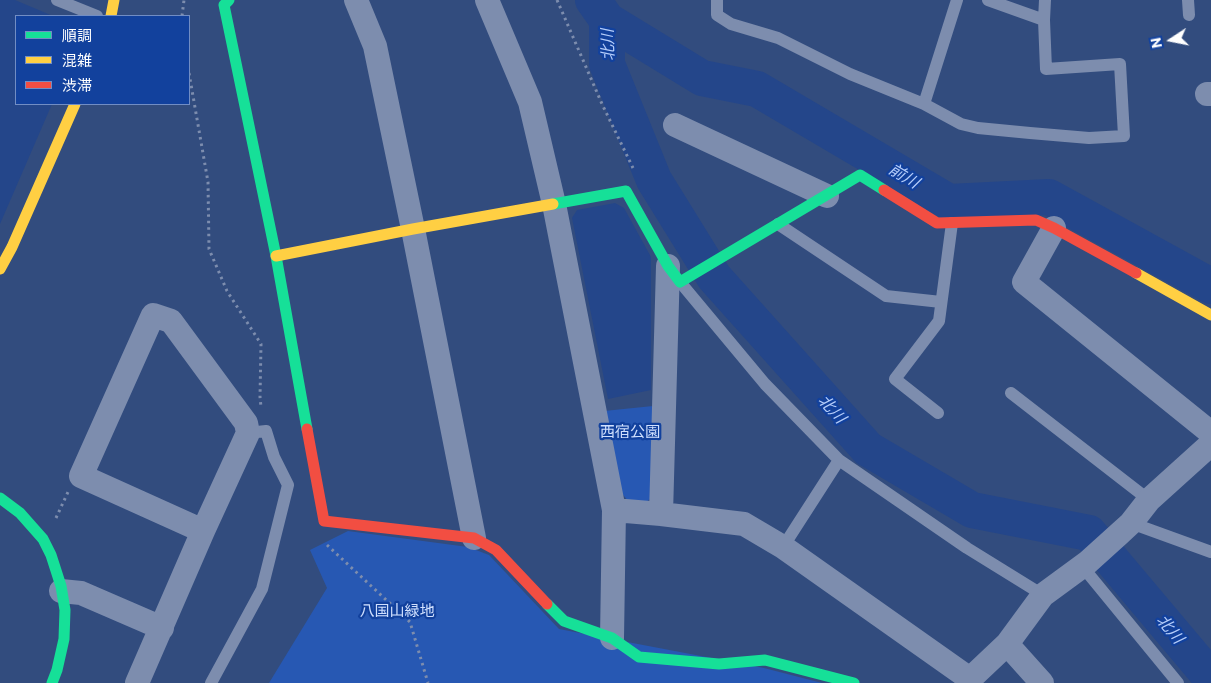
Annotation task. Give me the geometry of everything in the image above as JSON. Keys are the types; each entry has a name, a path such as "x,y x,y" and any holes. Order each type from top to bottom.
{"street":[{"path":"229,0 224,5 276,256 324,521 474,538 496,550 564,621 612,638 639,657 719,664 765,660 854,683"},
{"path":"356,0 375,46 474,538"},
{"path":"488,0 530,102 554,204 614,510 612,638"},
{"path":"0,269 12,247 75,105"},
{"path":"675,125 827,196"},
{"path":"674,274 692,275 860,175 937,223 1036,220 1054,228 1211,315"},
{"path":"276,256 626,191 674,274 661,514"},
{"path":"1054,228 1024,282 1211,433"},
{"path":"138,683 203,530 257,432 246,423 171,321 153,315 81,476 203,530"},
{"path":"614,510 744,524 783,547 968,681 1007,644 1043,595 1085,564 1125,529 1149,500 1211,444"},
{"path":"0,498 20,513 43,538 51,555 65,610 64,639 52,683"},
{"path":"61,591 80,593 162,628"},
{"path":"1007,644 1042,683"}],"lane":[{"path":"57,0 94,15"},
{"path":"717,0 717,15 730,24 778,38 850,74 924,104 961,124 978,128 1088,138 1124,136 1120,64 1046,69 1045,0"},
{"path":"924,104 957,0"},
{"path":"988,0 1044,20"},
{"path":"1188,0 1189,15"},
{"path":"938,413 895,379 938,321 952,223"},
{"path":"778,224 886,296 941,302"},
{"path":"674,274 766,384 839,460 967,548 1043,595"},
{"path":"1011,393 1149,500"},
{"path":"211,683 262,589 288,485 274,457 257,432"},
{"path":"783,547 839,460"},
{"path":"1125,529 1211,552"},
{"path":"1085,564 1178,683"}],"path":[{"path":"182,15 184,0"},
{"path":"557,0 638,181 626,191"},
{"path":"190,79 208,182 209,249 227,291 261,344 257,432"},
{"path":"52,525 74,479 81,476"},
{"path":"323,542 410,622 428,683"}],"green space":[{"name":"西宿公園","path":"653,406 656,494 644,504 629,502 619,490 604,411"},
{"name":"八国山緑地","path":"348,531 468,547 489,555 559,629 764,668 822,683 269,683 327,588 310,550"}],"shaded area":[{"path":"0,0 15,0 51,15 15,15 15,105 52,105 0,224"},
{"path":"615,203 624,208 651,257 651,390 608,399 572,218 577,210"}],"waterway":[{"name":"北川","path":"593,0 607,20 607,64 654,180 714,277 868,449 972,510 1089,533 1211,678"},
{"name":"前川","path":"607,20 702,78 757,89 949,202 1049,197 1211,286"}],"traffic: fast":[{"path":"229,0 224,5 276,256 307,429"},
{"path":"553,204 626,191 668,266 680,282 860,175 884,190"},
{"path":"0,498 20,513 43,539 51,555 61,586 65,610 64,639 52,683"},
{"path":"547,604 564,621 612,638 639,657 719,664 765,660 854,683"}],"traffic: slow":[{"path":"111,15 114,0"},
{"path":"0,269 12,247 75,105"},
{"path":"276,256 553,204"},
{"path":"1136,273 1211,315"}],"traffic: jam":[{"path":"884,190 937,223 1036,220 1136,273"},
{"path":"307,429 324,521 474,538 496,550 547,604"}]}
